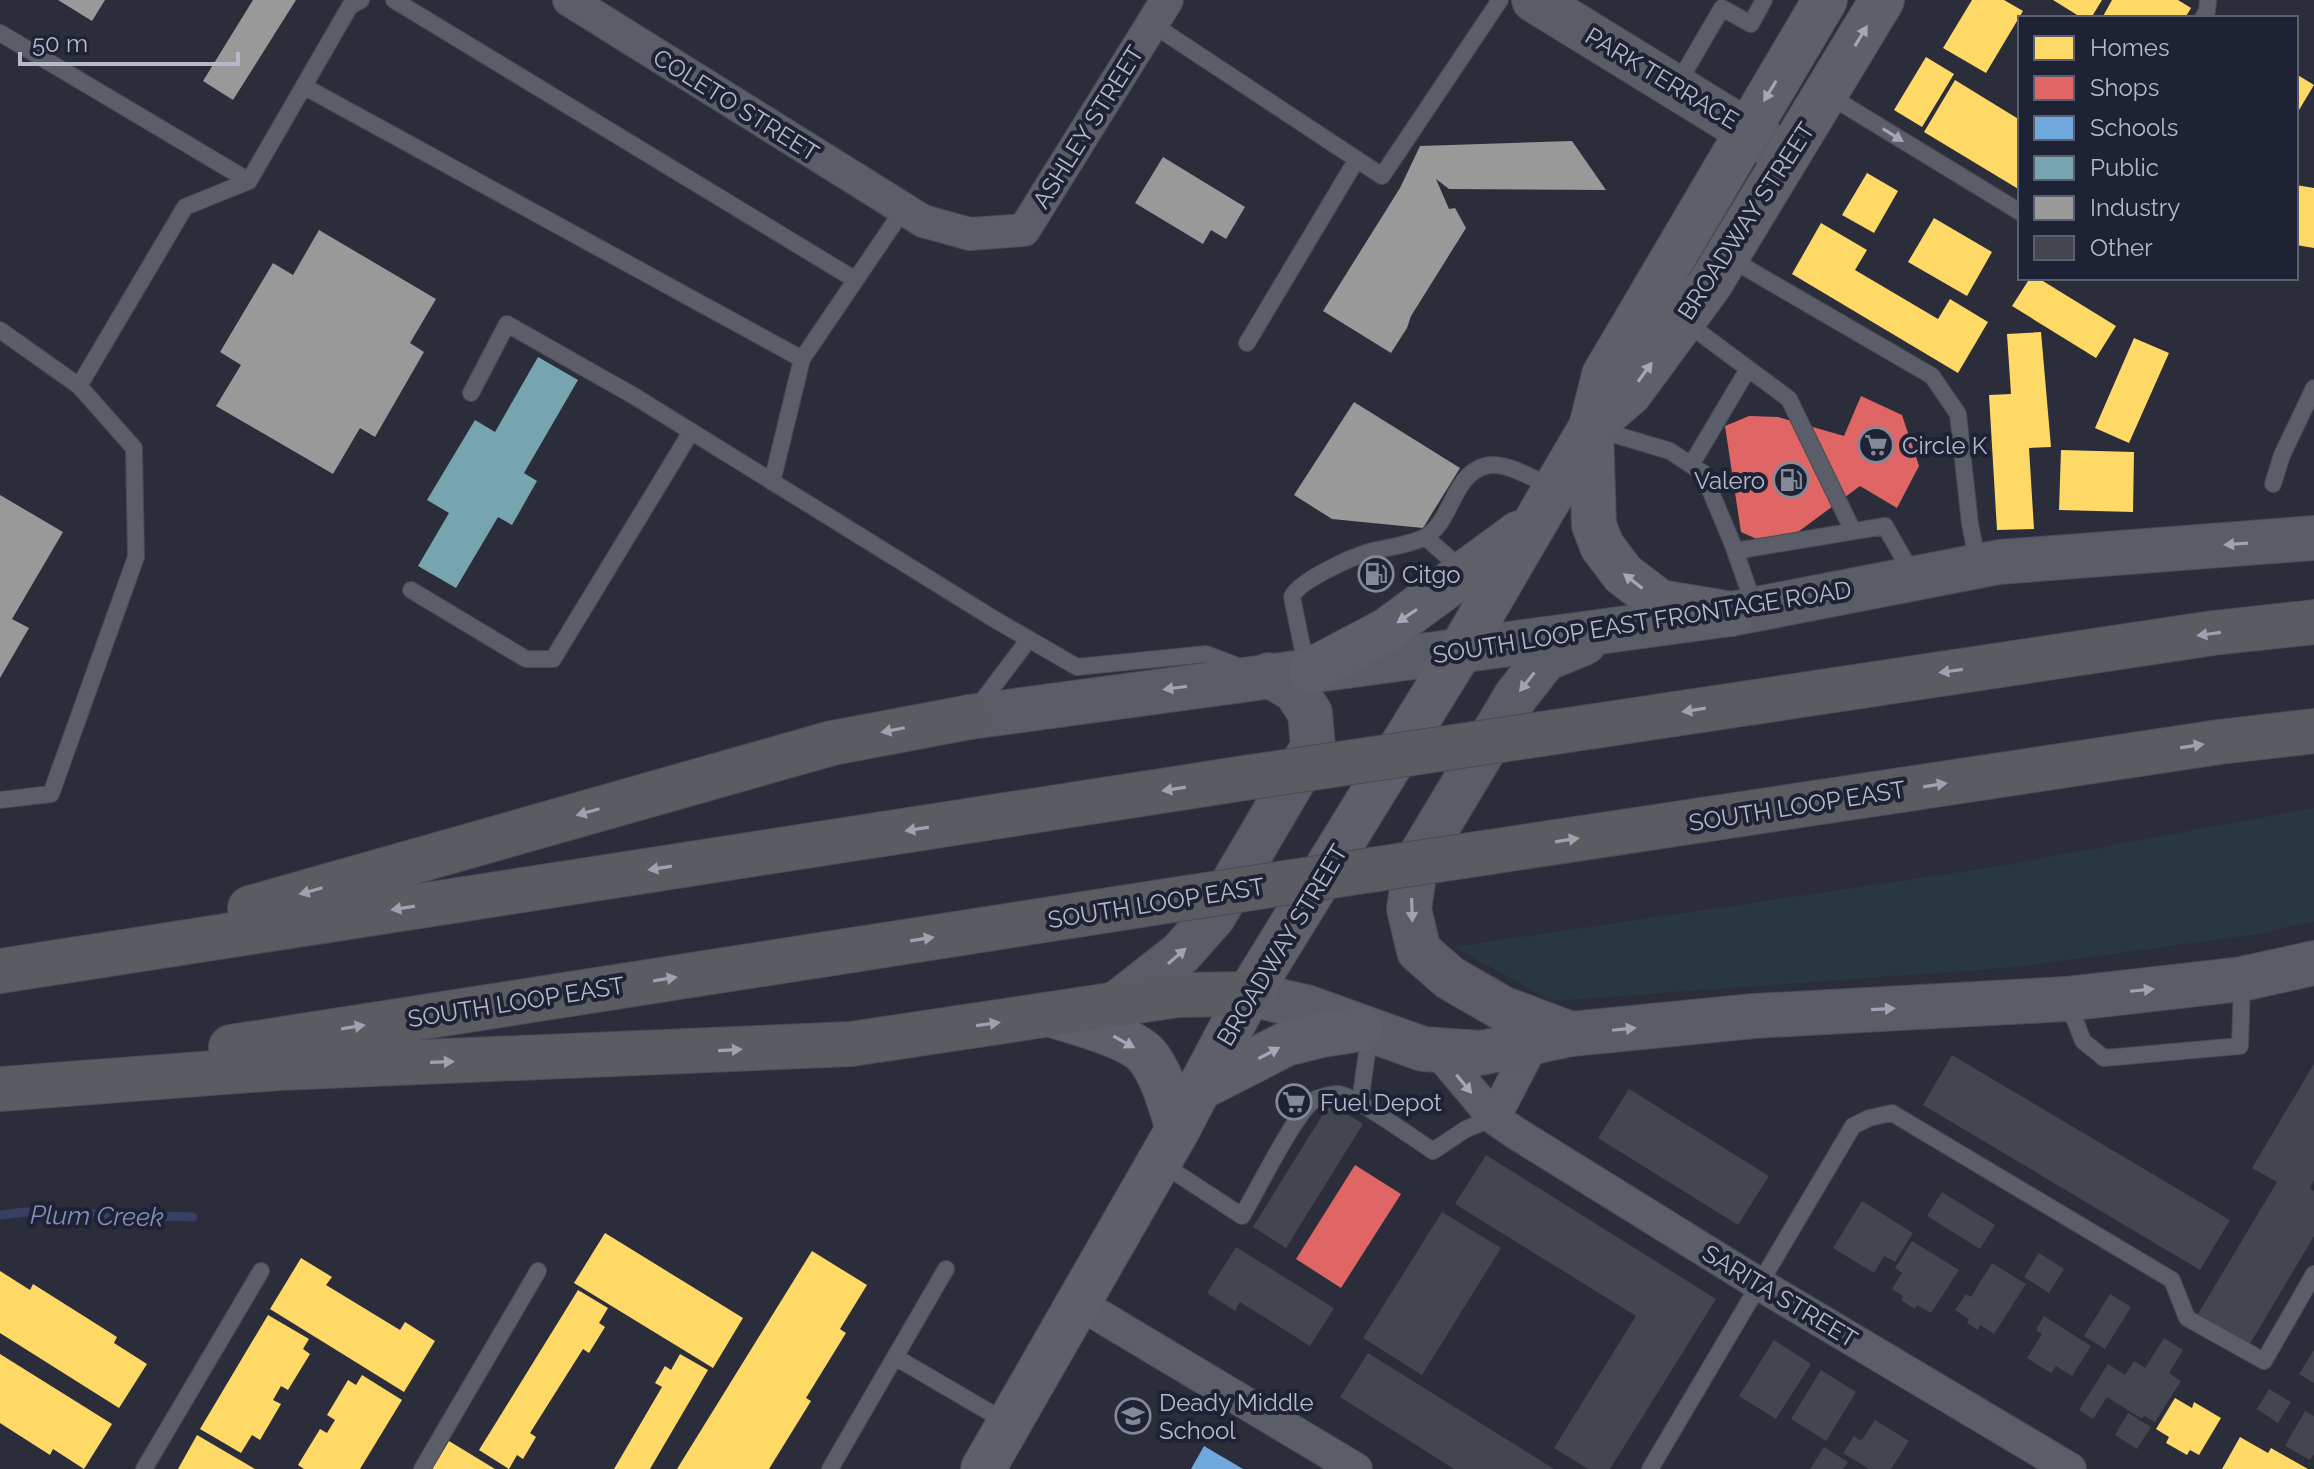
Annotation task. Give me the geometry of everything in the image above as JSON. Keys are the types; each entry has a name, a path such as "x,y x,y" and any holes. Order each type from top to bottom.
{"highway":[{"path":"0,968 83,949 257,918 1251,777 2197,636 2314,622"},
{"path":"257,918 832,743 970,717"},
{"name":"SOUTH LOOP EAST","path":"278,1054 1173,900 2219,742 2314,731"},
{"path":"0,1087 278,1054 851,1044 1177,995 1249,994"}],"main road":[{"name":"BROADWAY STREET","path":"983,1469 1169,1146 1249,994 1459,653 1591,427 1604,375 1825,0"},
{"name":"BROADWAY STREET","path":"1591,427 1630,393 1727,257 1882,0"},
{"name":"PARK TERRACE","path":"1529,1 1789,157"},
{"path":"1591,427 1594,525 1602,546 1623,574 1660,602 1743,612"},
{"path":"1311,670 1387,630 1466,573 1546,504"},
{"name":"SOUTH LOOP EAST FRONTAGE ROAD","path":"970,717 1264,676 1459,653 1743,612 1999,562 2314,538"},
{"path":"1552,1038 1450,978 1419,951 1409,909 1416,863 1516,696 1545,659 1616,630"},
{"path":"1116,1004 1181,953 1213,917 1313,747 1310,713 1295,690 1264,676"},
{"path":"1249,994 1306,1007 1423,1049 1481,1053 1552,1038 1754,1016 2066,999 2242,979 2314,963"},
{"path":"1051,1015 1108,1033 1147,1055 1163,1083 1169,1146"},
{"path":"1200,1088 1286,1044 1322,1035 1366,1030"}],"street":[{"name":"COLETO STREET","path":"569,0 903,210"},
{"name":"ASHLEY STREET","path":"903,210 923,221 970,234 1024,230 1160,12"},
{"path":"1494,1118 1552,1038"},
{"name":"SARITA STREET","path":"1436,1049 1494,1118 1759,1284 2070,1469"},
{"path":"1080,1304 1356,1469"}],"lane":[{"path":"79,386 185,207 249,181 350,6 361,0"},
{"path":"394,0 854,279"},
{"path":"1676,87 1716,4 1751,24 1764,0"},
{"path":"1160,12 1382,176 1529,1"},
{"path":"0,33 249,181"},
{"path":"305,87 802,359"},
{"path":"1827,94 2018,211"},
{"path":"1247,343 1357,159"},
{"path":"772,482 802,359 903,210"},
{"path":"1727,257 1932,376 1958,414 1970,524 1978,566"},
{"path":"1683,320 1789,399 1853,531"},
{"path":"471,393 507,324 1077,667 1206,654 1264,676"},
{"path":"0,330 79,386 134,448 136,557 51,794 0,800"},
{"path":"1691,465 1748,369"},
{"path":"2273,484 2282,455 2314,388"},
{"path":"1591,427 1670,451 1703,473 1735,551 1743,612"},
{"path":"411,590 526,659 553,659 691,432"},
{"path":"1311,670 1302,646 1292,597 1294,590 1306,581 1366,553 1425,537 1435,528 1468,473 1488,465 1503,467 1546,504"},
{"path":"1735,551 1885,526 1915,578"},
{"path":"1425,537 1466,573"},
{"path":"970,717 1029,639"},
{"path":"2066,999 2083,1041 2104,1058 2240,1046 2242,979"},
{"path":"1360,1102 1366,1030"},
{"path":"1169,1146 1242,1216 1299,1117 1315,1099 1339,1094 1360,1102 1375,1115 1433,1151 1466,1129 1494,1118"},
{"path":"1650,1469 1853,1126 1869,1118 1892,1113 2172,1280 2187,1318 2264,1361 2314,1274"},
{"path":"830,1469 946,1269"},
{"path":"144,1469 261,1271"},
{"path":"422,1469 538,1271"},
{"path":"895,1357 1010,1424"}],"shaded area":[{"path":"2314,808 2314,921 2258,934 2016,967 1552,1001 1454,947 1988,868"}],"building: Homes":[{"path":"1972,0 2004,0 2023,11 1986,73 1943,48"},
{"path":"2053,0 2102,0 2092,16 2079,16"},
{"path":"2112,0 2178,0 2191,8 2186,16 2103,16"},
{"path":"1926,57 1954,74 1922,127 1894,110"},
{"path":"2298,75 2314,85 2298,112"},
{"path":"1955,80 2018,119 2018,189 1924,132"},
{"path":"1867,173 1898,191 1874,233 1842,215"},
{"path":"2298,185 2314,188 2314,248 2298,245"},
{"path":"1934,218 1992,252 1967,296 1908,262"},
{"path":"1821,223 1867,250 1855,270 1938,319 1950,299 1988,322 1958,373 1792,274"},
{"path":"2029,280 2041,280 2116,326 2096,358 2012,306"},
{"path":"2041,332 2051,447 2029,448 2034,529 1997,530 1989,395 2011,394 2007,334"},
{"path":"2134,338 2169,353 2129,443 2095,428"},
{"path":"2061,450 2134,452 2133,512 2059,510"},
{"path":"605,1233 743,1318 713,1368 574,1283"},
{"path":"812,1251 867,1285 840,1329 846,1333 806,1398 811,1401 769,1469 677,1469"},
{"path":"301,1258 332,1277 326,1285 400,1330 405,1322 435,1341 404,1392 270,1309"},
{"path":"0,1271 30,1290 33,1284 117,1337 114,1343 147,1364 119,1408 0,1333"},
{"path":"578,1290 608,1308 599,1323 605,1327 589,1353 583,1349 530,1433 536,1437 523,1459 517,1455 509,1469 479,1450"},
{"path":"268,1315 309,1339 303,1349 310,1354 288,1390 281,1386 273,1400 281,1404 260,1440 252,1435 241,1453 200,1429"},
{"path":"0,1354 112,1424 84,1469 53,1449 50,1455 0,1423"},
{"path":"680,1354 708,1370 650,1469 614,1469 662,1387 655,1383 665,1366 671,1370"},
{"path":"362,1375 402,1400 360,1469 304,1469 298,1465 320,1429 327,1433 335,1420 327,1415 348,1380 356,1385"},
{"path":"2175,1398 2192,1408 2194,1402 2221,1418 2199,1455 2190,1450 2187,1455 2166,1443 2169,1437 2156,1429"},
{"path":"197,1435 255,1469 178,1469"},
{"path":"2240,1437 2268,1453 2271,1448 2308,1469 2222,1469"},
{"path":"449,1441 495,1469 432,1469"}],"building: Shops":[{"name":"Valero","path":"1861,396 1902,415 1919,466 1897,508 1860,486 1798,532 1759,540 1741,532 1725,426 1749,416 1778,417 1844,436"},
{"path":"1355,1165 1401,1194 1341,1288 1296,1259"}],"building: Schools":[{"path":"1204,1446 1243,1469 1191,1469"}],"building: Public":[{"path":"538,357 578,380 524,473 537,481 512,525 498,517 456,588 418,566 449,513 427,500 475,420 495,432"}],"building: Industry":[{"path":"58,0 105,0 92,21"},
{"path":"253,0 296,0 233,100 203,81"},
{"path":"1572,141 1606,190 1449,189 1436,179 1449,209 1455,208 1466,228 1391,353 1323,311 1400,188 1420,146"},
{"path":"1163,157 1245,207 1226,239 1211,230 1203,244 1135,203"},
{"path":"319,230 436,299 410,343 424,352 375,437 360,428 333,474 216,406 241,365 220,352 273,263 293,275"},
{"path":"1354,402 1460,468 1423,528 1332,519 1294,495"},
{"path":"0,495 63,532 12,619 29,628 0,678"}],"building: Other":[{"path":"1952,1055 2230,1220 2200,1270 1923,1105"},
{"path":"2314,1064 2314,1180 2310,1188 2314,1191 2314,1236 2250,1344 2198,1314 2277,1182 2252,1168"},
{"path":"1629,1089 1769,1176 1738,1225 1598,1138"},
{"path":"1330,1103 1363,1124 1286,1248 1253,1227"},
{"path":"1486,1155 1716,1299 1610,1469 1588,1469 1554,1448 1636,1316 1455,1204"},
{"path":"1942,1192 1995,1225 1980,1249 1927,1216"},
{"path":"1862,1201 1913,1233 1895,1262 1884,1256 1874,1273 1833,1248"},
{"path":"1442,1212 1501,1248 1422,1375 1363,1338"},
{"path":"1912,1241 1959,1270 1931,1313 1917,1305 1915,1309 1892,1289 1902,1273 1895,1268"},
{"path":"1236,1247 1334,1308 1310,1346 1240,1302 1235,1311 1207,1293"},
{"path":"2039,1253 2064,1269 2049,1293 2024,1277"},
{"path":"1992,1263 2026,1284 1994,1334 1980,1325 1978,1330 1955,1310 1966,1294 1971,1297"},
{"path":"2110,1294 2131,1307 2105,1349 2084,1336"},
{"path":"2044,1316 2091,1346 2072,1376 2056,1366 2051,1373 2027,1358 2042,1334 2036,1330"},
{"path":"2164,1338 2183,1350 2169,1373 2181,1381 2155,1422 2144,1416 2142,1419 2107,1397 2093,1419 2079,1410 2108,1364 2125,1375 2134,1361 2145,1368"},
{"path":"1774,1340 1811,1364 1776,1419 1739,1396"},
{"path":"2314,1350 2314,1383 2299,1374"},
{"path":"1368,1353 1554,1469 1454,1469 1340,1397"},
{"path":"1821,1370 1856,1392 1826,1441 1791,1419"},
{"path":"2269,1389 2291,1402 2278,1423 2257,1409"},
{"path":"2305,1411 2314,1416 2314,1454 2310,1460 2285,1446"},
{"path":"2128,1413 2151,1427 2137,1449 2115,1435"},
{"path":"1875,1420 1909,1441 1891,1469 1869,1469 1843,1453 1854,1436 1861,1441"},
{"path":"1824,1447 1848,1462 1843,1469 1810,1469"}],"waterway":[{"name":"Plum Creek","path":"0,1215 24,1212 193,1217"}],"place":[{"name":"Circle K","path":"1876,445"},
{"name":"Valero","path":"1791,480"},
{"name":"Citgo","path":"1376,574"},
{"name":"Fuel Depot","path":"1294,1102"},
{"name":"Deady Middle School","path":"1133,1416"}]}
